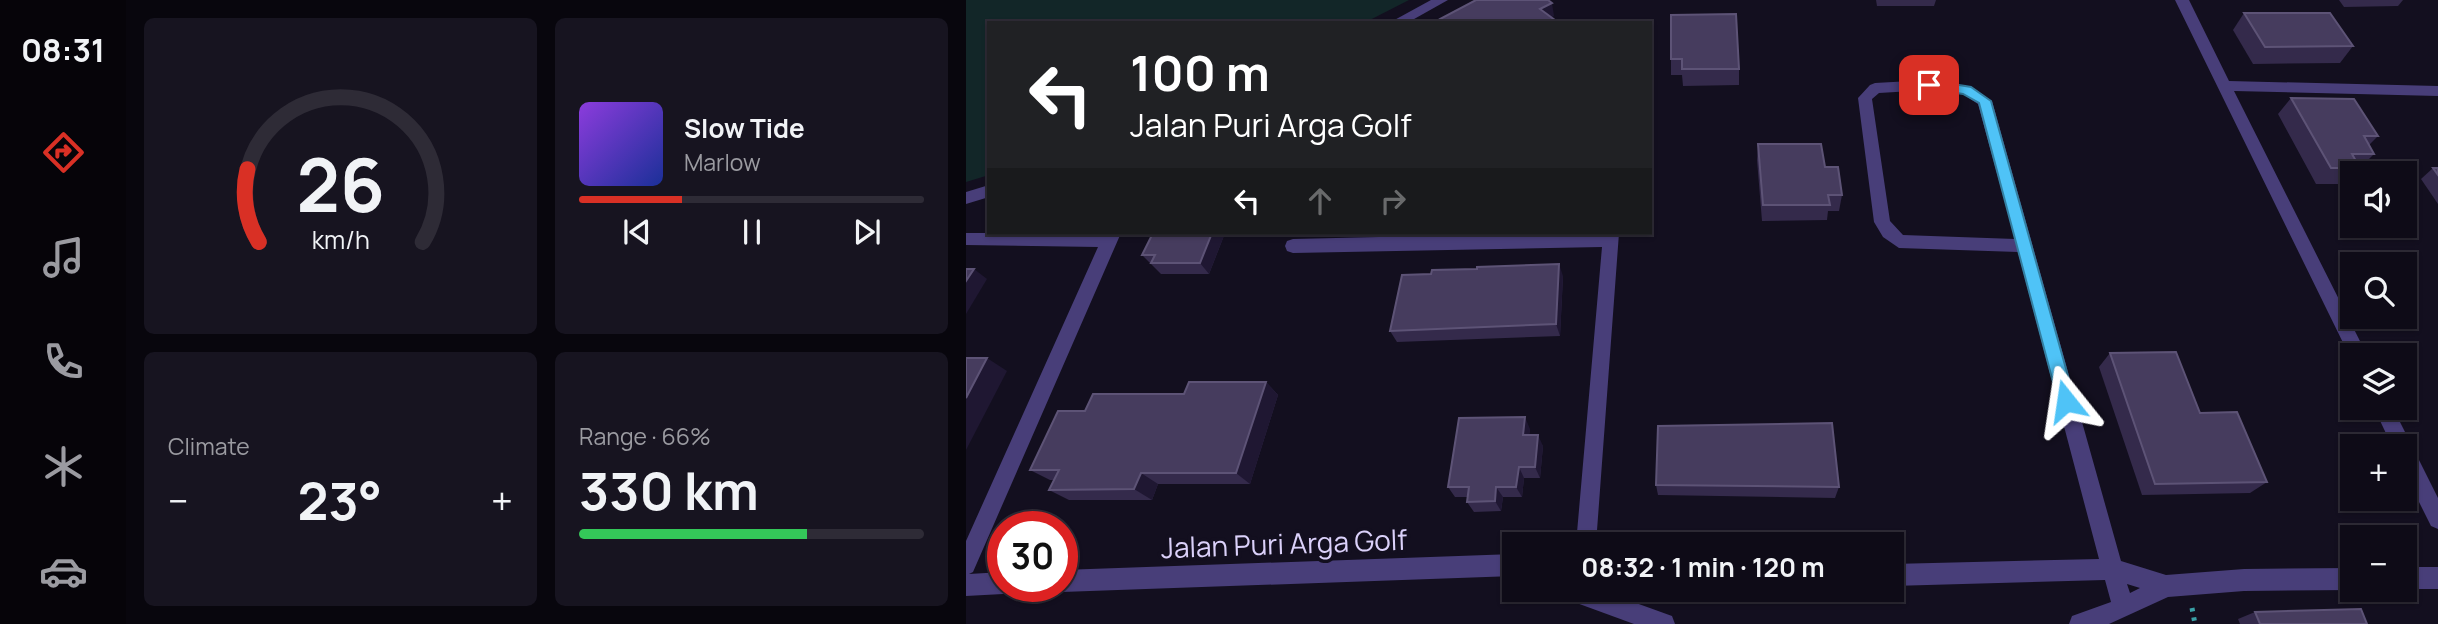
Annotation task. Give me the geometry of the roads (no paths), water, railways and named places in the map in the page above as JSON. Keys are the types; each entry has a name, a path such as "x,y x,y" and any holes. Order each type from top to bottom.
{"street":[{"path":"1399,21 1441,0"},
{"path":"2182,0 2352,343"},
{"path":"2025,246 1899,240 1889,232 1882,222 1864,104 1867,93 1875,88 1936,85 1966,90 1985,101 2025,246 2101,531 2114,569 2123,608"},
{"path":"2225,86 2438,91"},
{"path":"966,198 987,192"},
{"path":"1382,243 1394,235"},
{"path":"1293,246 1611,236 1587,532"},
{"path":"966,239 1111,237 968,558"},
{"path":"2417,476 2438,519"},
{"name":"Jalan Puri Arga Golf","path":"1078,580 1502,566"},
{"path":"1904,575 2114,569 2166,586 2244,580 2340,579"},
{"path":"2417,578 2438,578"},
{"path":"966,585 987,584"},
{"path":"2080,624 2123,608 2166,586"},
{"path":"1607,602 1664,624"}]}
